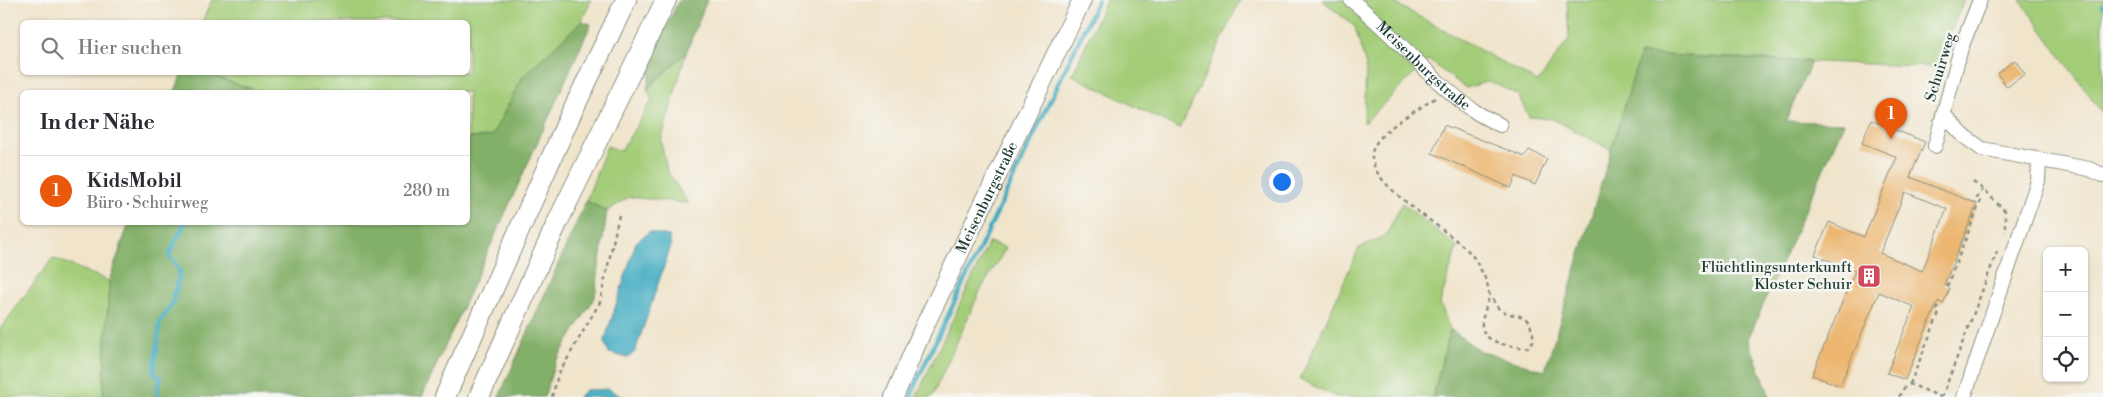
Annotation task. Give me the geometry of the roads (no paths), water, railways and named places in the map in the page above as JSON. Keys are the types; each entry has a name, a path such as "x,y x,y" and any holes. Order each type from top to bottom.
{"highway":[{"path":"445,397 570,116 626,0"},
{"path":"479,397 558,221 666,0"}],"main road":[{"name":"Meisenburgstraße","path":"894,397 923,330 1082,0"}],"street":[{"name":"Meisenburgstraße","path":"1351,0 1376,20 1448,89 1474,110 1500,125"},
{"name":"Schuirweg","path":"1935,146 1961,48 1980,0"},
{"path":"1943,114 1964,136 1982,149 2089,169 2103,175"},
{"path":"1964,397 2038,181 2039,161"}],"water":[{"path":"649,232 669,236 671,246 635,352 628,358 609,353 604,342 636,242"},
{"path":"609,389 622,397 578,397 586,390"}],"waterway":[{"path":"911,397 1098,0"},
{"path":"158,397 157,388 161,379 154,372 160,322 174,301 173,294 176,290 180,271 169,255 184,225"}],"place":[{"name":"KidsMobil","path":"1891,139"},
{"name":"Flüchtlingsunterkunft Kloster Schuir","path":"1869,276"}]}
